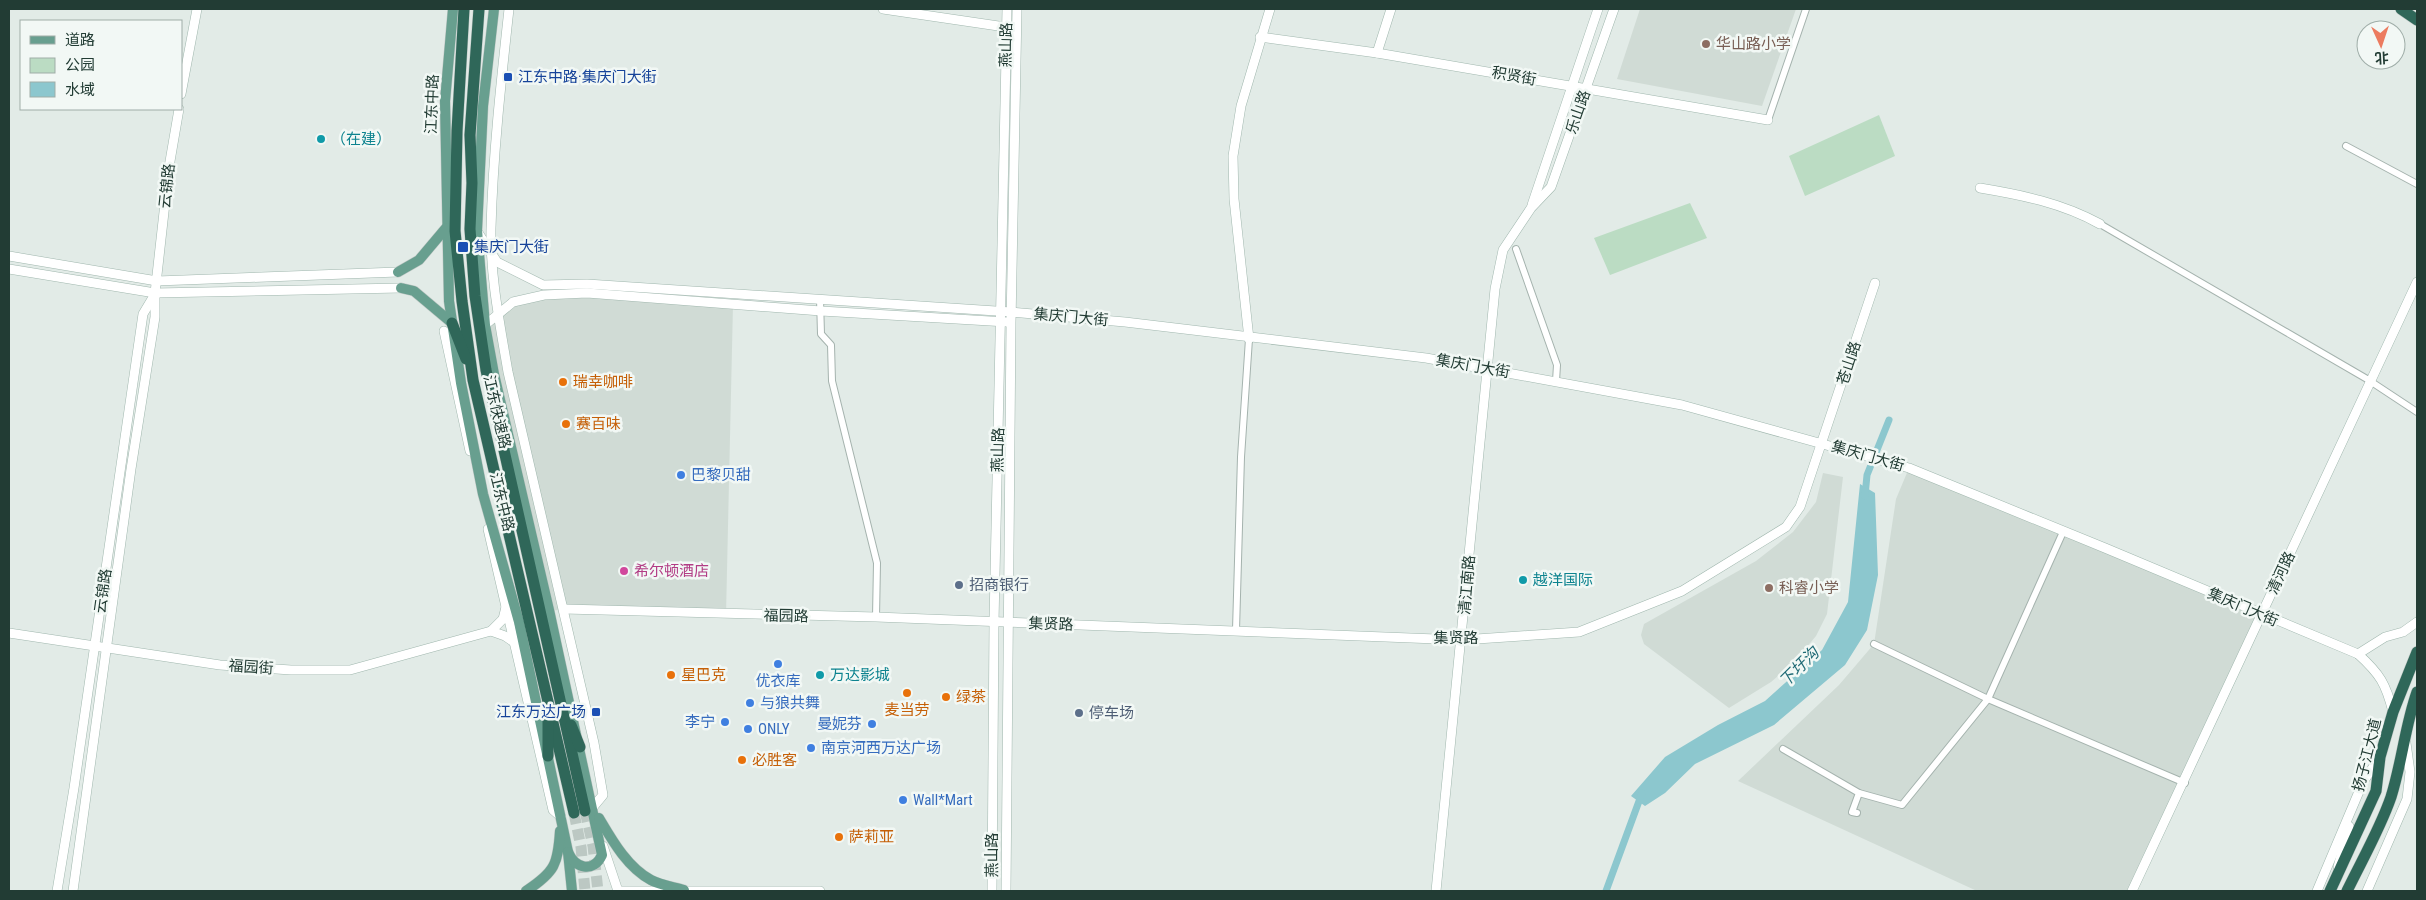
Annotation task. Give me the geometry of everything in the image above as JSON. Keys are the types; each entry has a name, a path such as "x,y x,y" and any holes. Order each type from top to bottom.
{"highway":[{"name":"江东快速路","path":"464,9 457,131 458,184 456,231 462,301 474,380 553,696 584,810"},
{"name":"江东快速路","path":"479,9 470,135 472,183 470,229 475,296 488,379 553,696"},
{"path":"2401,9 2417,20"},
{"path":"2412,9 2417,12"},
{"path":"485,325 488,379"},
{"path":"448,327 474,380"},
{"name":"扬子江大道","path":"2330,891 2376,791 2380,757 2393,712 2417,652"},
{"name":"扬子江大道","path":"2348,891 2390,798 2405,739 2407,719 2417,692"},
{"path":"553,696 580,747"},
{"path":"548,756 553,696"}],"main road":[{"name":"江东中路","path":"453,9 445,101 448,327 483,494 519,622 568,852 572,891"},
{"name":"江东中路","path":"494,9 483,106 477,230 485,325 494,374 580,747 584,810 601,843"},
{"path":"2393,9 2417,25"},
{"path":"398,272 419,260 446,228"},
{"path":"400,288 414,291 448,327"},
{"path":"584,810 613,840 635,868 652,880 684,890"},
{"path":"526,891 547,876 557,863 561,817"},
{"path":"568,852 572,860 578,865 593,866 599,862 602,855 601,843"}],"street":[{"path":"182,89 197,9"},
{"path":"509,9 498,107 491,230 498,314 508,372 564,609 594,744 603,795 584,810"},
{"path":"883,9 1017,28"},
{"name":"燕山路","path":"1006,891 1010,323 1004,316 1007,9"},
{"name":"燕山路","path":"992,891 994,622 1017,9"},
{"path":"1236,630 1241,456 1248,338 1234,198 1233,156 1241,106 1260,37 1270,9"},
{"path":"1377,53 1391,9"},
{"name":"乐山路","path":"1531,208 1598,9"},
{"name":"乐山路","path":"1488,369 1496,289 1503,250 1531,208 1551,187 1614,9"},
{"path":"1768,120 1806,9"},
{"name":"积贤街","path":"1260,37 1377,53 1768,120"},
{"name":"云锦路","path":"73,891 105,648 155,317 155,293 169,167 179,110"},
{"path":"2346,146 2417,184"},
{"path":"1980,188 2035,198 2081,213 2371,383 2417,412"},
{"path":"477,230 498,262 544,290"},
{"path":"1516,249 1557,365 1556,381"},
{"path":"9,256 157,280 398,272"},
{"path":"9,269 155,293 400,288"},
{"name":"清河路","path":"2132,891 2185,783 2261,615 2417,282"},
{"name":"苍山路","path":"1823,444 1875,283"},
{"name":"集庆门大街","path":"544,290 587,284 820,299 1004,316"},
{"path":"485,325 513,302 544,290"},
{"name":"集庆门大街","path":"544,290 821,311 1004,316 1125,322 1426,358 1682,405 1909,468 2358,654"},
{"name":"云锦路","path":"57,891 95,647 143,314 155,293"},
{"path":"820,299 821,334 831,345 832,381 877,563 876,617"},
{"name":"江东中路","path":"448,327 454,383 553,810 561,817"},
{"name":"清江南路","path":"1436,891 1488,369"},
{"name":"集贤路","path":"1008,622 1462,640 1579,632 1682,591 1786,527 1800,508 1823,444"},
{"path":"1783,749 1859,793 1902,805 1988,699 2063,532"},
{"path":"506,607 503,619 491,631 505,636 515,643"},
{"name":"福园路","path":"564,609 1008,622"},
{"path":"2393,712 2388,691 2378,672 2358,654 2385,637 2403,632 2417,622"},
{"name":"福园街","path":"9,633 220,665 291,670 350,670 491,631"},
{"path":"1874,644 1988,699 2185,783"},
{"path":"993,684 1000,679 1004,680 1007,684"},
{"path":"2367,891 2407,799 2410,772 2405,739"},
{"path":"2317,891 2363,782 2380,757"},
{"path":"1857,813 1852,812 1859,793"},
{"path":"2336,879 2352,808"},
{"path":"601,843 618,891"},
{"path":"622,891 820,891"}],"shaded area":[{"name":"华山路小学","path":"1640,9 1796,9 1762,106 1617,79"},
{"path":"544,295 733,304 726,615 549,610 485,325 513,302"},
{"path":"1909,468 2261,615 2132,891 1977,891 1738,781 1839,685 1874,644 1896,499"},
{"name":"科睿小学","path":"1823,473 1843,477 1827,614 1816,636 1795,661 1771,682 1729,708 1644,644 1641,635 1644,624 1756,561 1793,532 1816,502"}],"green space":[{"path":"1879,115 1895,156 1805,196 1789,156"},
{"path":"1690,203 1707,238 1610,275 1594,238"}],"water":[{"path":"1860,484 1875,493 1878,575 1867,630 1845,665 1774,725 1695,764 1665,793 1645,806 1631,796 1665,757 1718,725 1765,701 1822,650 1848,602"}],"waterway":[{"name":"下圩沟","path":"1865,496 1867,475 1889,420"},
{"name":"下圩沟","path":"1606,891 1642,793"}],"tunnel":[{"path":"585,811 593,846 598,891"},
{"path":"574,813 581,847 585,891"}],"place":[{"name":"华山路小学","path":"1706,44"},
{"name":"江东中路·集庆门大街","path":"508,77"},
{"name":"（在建）","path":"321,139"},
{"name":"集庆门大街","path":"463,247"},
{"name":"瑞幸咖啡","path":"563,382"},
{"name":"赛百味","path":"566,424"},
{"name":"巴黎贝甜","path":"681,475"},
{"name":"希尔顿酒店","path":"624,571"},
{"name":"越洋国际","path":"1523,580"},
{"name":"招商银行","path":"959,585"},
{"name":"科睿小学","path":"1769,588"},
{"name":"优衣库","path":"778,664"},
{"name":"星巴克","path":"671,675"},
{"name":"万达影城","path":"820,675"},
{"name":"麦当劳","path":"907,693"},
{"name":"绿茶","path":"946,697"},
{"name":"与狼共舞","path":"750,703"},
{"name":"江东万达广场","path":"596,712"},
{"name":"停车场","path":"1079,713"},
{"name":"李宁","path":"725,722"},
{"name":"曼妮芬","path":"872,724"},
{"name":"ONLY","path":"748,729"},
{"name":"南京河西万达广场","path":"811,748"},
{"name":"必胜客","path":"742,760"},
{"name":"Wall*Mart","path":"903,800"},
{"name":"萨莉亚","path":"839,837"}]}
